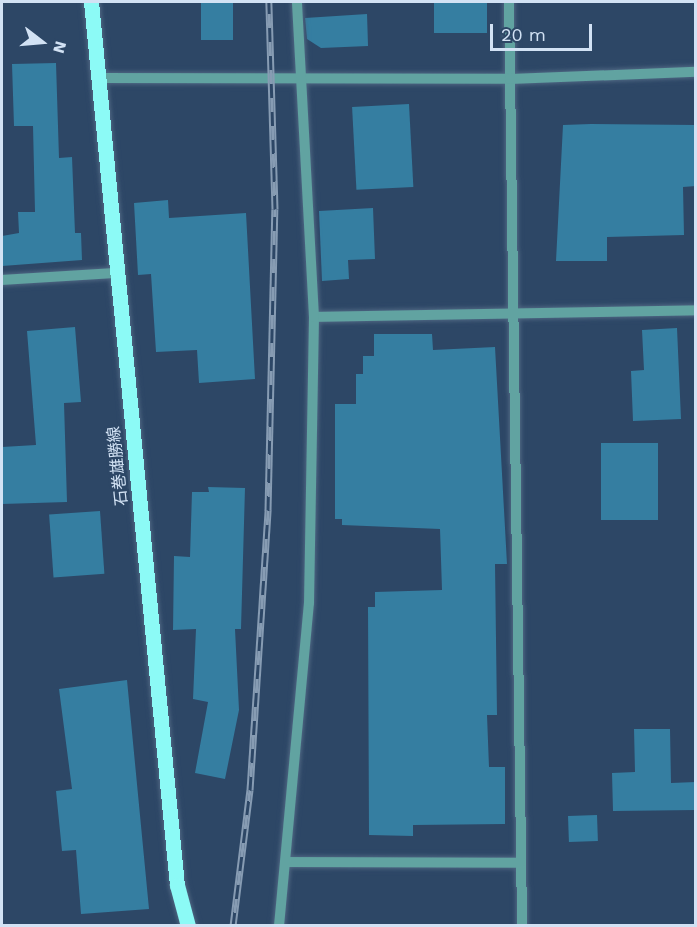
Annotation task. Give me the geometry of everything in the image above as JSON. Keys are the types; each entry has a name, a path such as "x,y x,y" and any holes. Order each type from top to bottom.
{"main road":[{"name":"石巻雄勝線","path":"91,2 177,885 188,926"}],"street":[{"path":"279,926 309,603 314,317 298,76 297,2"},
{"path":"509,2 522,926"},
{"path":"99,78 298,76 510,79 696,72"},
{"path":"2,280 118,273"},
{"path":"314,317 514,310 696,310"},
{"path":"285,862 521,863"}],"building":[{"path":"201,2 233,2 233,40 201,40"},
{"path":"434,2 487,2 487,33 434,33"},
{"path":"367,14 368,46 321,48 307,39 305,18"},
{"path":"56,63 59,158 72,157 75,233 81,233 82,260 2,266 2,236 19,233 18,212 35,212 33,126 14,126 12,64"},
{"path":"409,104 413,187 356,190 352,107"},
{"path":"563,125 696,125 696,186 683,187 684,235 607,237 607,261 556,261"},
{"path":"168,200 169,218 246,213 255,379 199,383 197,350 156,352 151,274 138,275 134,203"},
{"path":"373,208 375,259 348,260 349,279 322,281 319,211"},
{"path":"75,327 81,402 64,403 67,502 2,504 2,447 36,445 27,331"},
{"path":"677,328 681,419 633,421 631,371 644,370 642,330"},
{"path":"374,334 432,334 433,350 495,347 507,564 495,564 497,715 487,715 489,767 505,767 505,824 413,825 413,836 369,835 368,607 375,607 375,592 442,590 440,529 342,525 342,519 335,519 335,404 356,404 356,374 363,374 363,356 374,356"},
{"path":"601,443 658,443 658,520 601,520"},
{"path":"208,487 245,488 241,629 235,629 239,710 225,779 195,773 208,702 193,699 196,629 173,630 174,556 190,557 192,492 209,492"},
{"path":"100,511 104,574 54,577 49,515"},
{"path":"127,680 149,909 81,914 76,850 62,851 56,791 72,789 59,689"},
{"path":"634,729 670,729 671,783 696,782 696,810 613,811 612,773 635,772"},
{"path":"597,815 598,841 569,842 568,816"}],"railway":[{"path":"233,926 250,790 268,510 275,209 269,2"}]}
